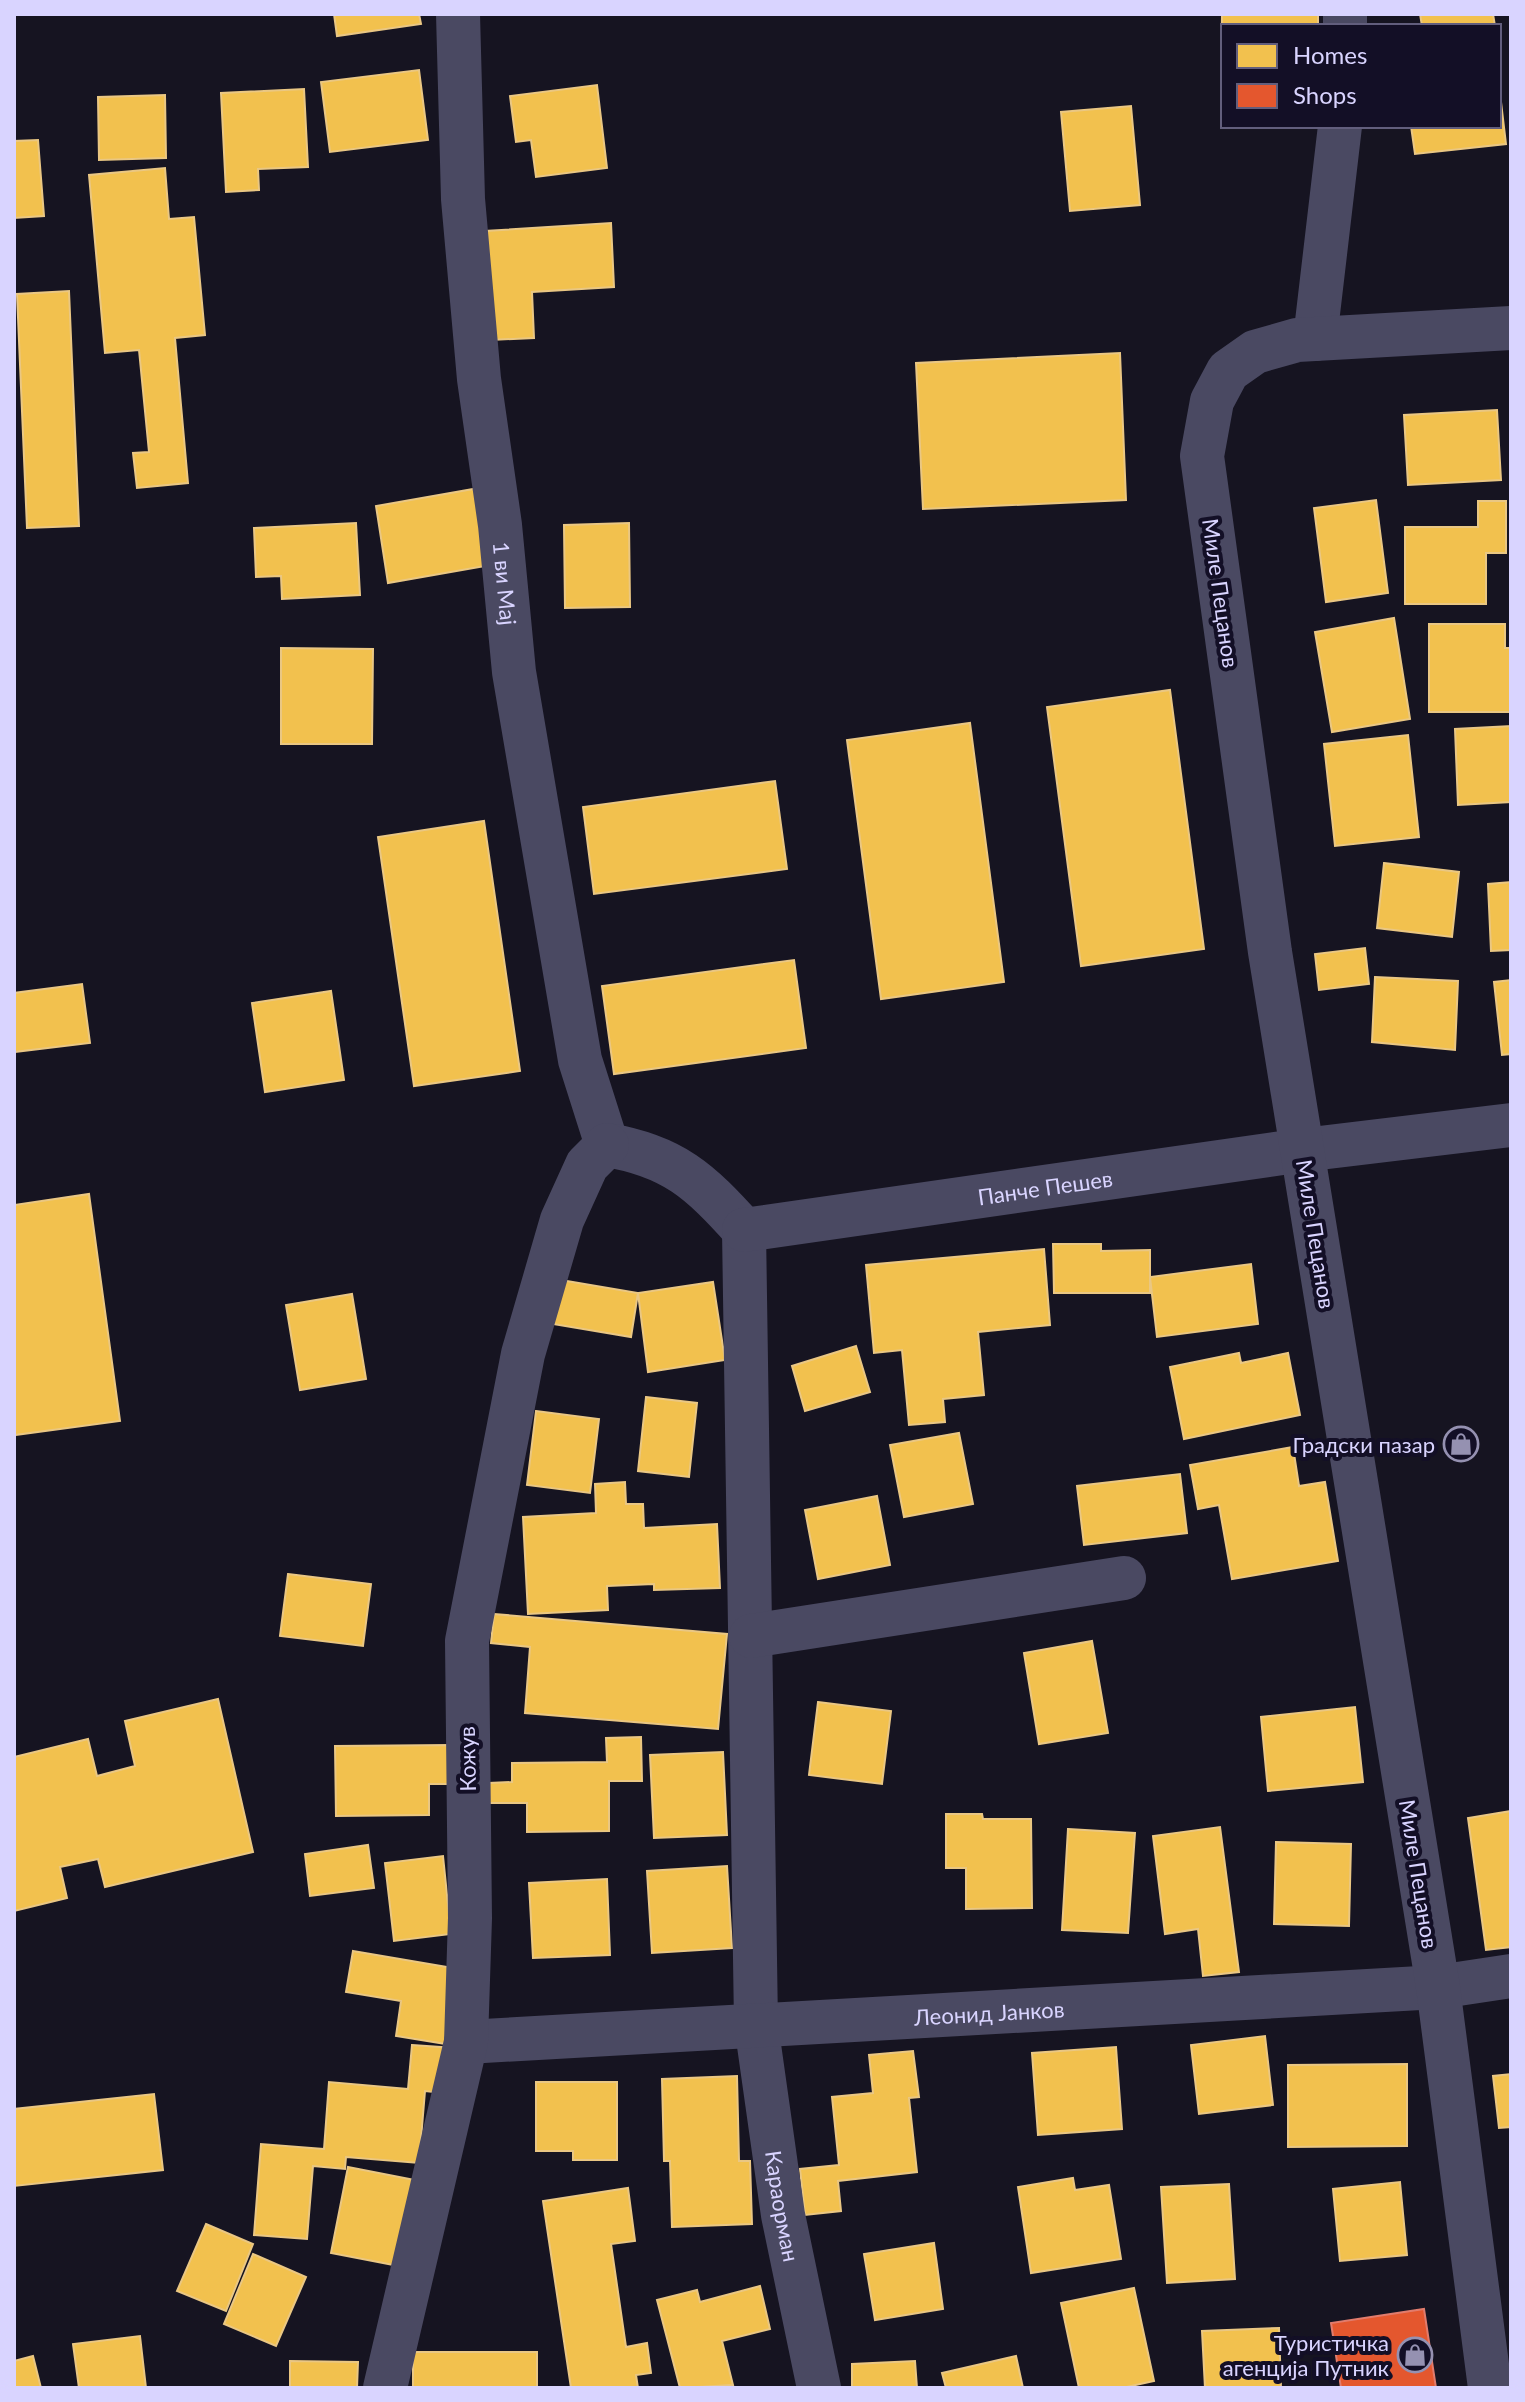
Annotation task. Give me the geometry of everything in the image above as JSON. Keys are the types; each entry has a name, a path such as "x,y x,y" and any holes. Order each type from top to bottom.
{"street":[{"name":"1 ви Мај","path":"458,14 465,214 479,379 500,525 514,672 580,1060 607,1145"},
{"path":"1315,339 1340,128"},
{"name":"Миле Пецанов","path":"1490,2388 1438,1987 1270,952 1202,456 1212,401 1228,371 1255,352 1297,340 1511,328"},
{"name":"Панче Пешев","path":"744,1230 1303,1150 1511,1125"},
{"path":"607,1145 644,1151 684,1172 744,1230"},
{"name":"Кожув","path":"385,2388 466,2042 470,1918 467,1641 523,1354 562,1220 587,1165 607,1145"},
{"name":"Караорман","path":"744,1230 756,2024 783,2215 819,2388"},
{"path":"751,1636 1124,1578"},
{"name":"Леонид Јанков","path":"466,2042 1438,1987 1511,1976"}],"building: Homes":[{"path":"334,14 419,14 421,24 337,36"},
{"path":"1222,14 1318,14 1318,24 1222,24"},
{"path":"1420,14 1493,14 1495,24 1422,24"},
{"path":"419,70 428,140 330,152 321,82"},
{"path":"597,85 607,168 536,177 531,140 516,142 510,96"},
{"path":"304,89 308,167 258,169 259,190 226,192 221,93"},
{"path":"165,95 166,158 99,160 98,97"},
{"path":"1501,102 1506,144 1415,154 1411,128 1501,128"},
{"path":"1131,106 1140,205 1070,211 1061,112"},
{"path":"38,140 44,216 14,218 14,141"},
{"path":"165,168 169,219 194,217 205,335 175,338 188,483 137,488 133,453 149,452 139,350 105,353 89,175"},
{"path":"611,223 614,287 532,292 534,338 491,340 485,231"},
{"path":"69,291 79,526 27,528 17,294"},
{"path":"1120,353 1126,500 923,509 916,363"},
{"path":"1497,410 1501,480 1408,485 1404,415"},
{"path":"479,488 491,565 388,583 376,506"},
{"path":"1376,500 1388,593 1326,602 1314,508"},
{"path":"1478,501 1506,501 1506,553 1486,553 1486,604 1405,604 1405,527 1478,527"},
{"path":"356,523 360,595 282,599 281,576 256,577 254,528"},
{"path":"629,523 630,607 565,608 564,525"},
{"path":"1394,618 1410,719 1332,732 1315,632"},
{"path":"1429,624 1505,624 1505,648 1511,648 1511,712 1429,712"},
{"path":"281,648 373,649 372,744 281,744"},
{"path":"1170,690 1204,949 1081,966 1047,707"},
{"path":"970,723 1004,982 881,999 847,740"},
{"path":"1511,726 1511,802 1458,805 1455,729"},
{"path":"1408,735 1419,837 1335,846 1324,744"},
{"path":"775,781 787,869 594,894 583,807"},
{"path":"484,821 520,1071 414,1086 378,837"},
{"path":"1384,863 1459,872 1452,937 1377,928"},
{"path":"1511,882 1511,950 1491,951 1488,884"},
{"path":"1365,948 1369,984 1319,990 1315,954"},
{"path":"794,960 806,1048 614,1074 602,986"},
{"path":"1375,977 1458,981 1455,1050 1372,1042"},
{"path":"1511,980 1511,1054 1502,1055 1494,982"},
{"path":"82,984 90,1043 14,1052 14,993"},
{"path":"331,991 344,1080 265,1092 252,1003"},
{"path":"89,1194 120,1421 15,1435 14,1205"},
{"path":"1053,1244 1101,1244 1101,1251 1150,1250 1150,1293 1054,1293"},
{"path":"1044,1249 1050,1325 978,1332 984,1395 943,1399 945,1422 909,1425 902,1350 874,1353 866,1265"},
{"path":"1251,1264 1258,1324 1157,1337 1150,1277"},
{"path":"561,1280 638,1293 631,1337 553,1324"},
{"path":"713,1282 725,1360 648,1372 638,1293"},
{"path":"352,1294 366,1379 300,1390 286,1305"},
{"path":"856,1346 870,1392 805,1411 792,1366"},
{"path":"1239,1353 1241,1363 1288,1353 1300,1415 1184,1439 1170,1367"},
{"path":"646,1397 697,1403 689,1477 638,1471"},
{"path":"536,1411 599,1419 590,1493 527,1485"},
{"path":"959,1433 973,1504 904,1517 890,1445"},
{"path":"1293,1447 1299,1486 1325,1482 1338,1561 1232,1579 1219,1505 1198,1509 1190,1465"},
{"path":"1180,1474 1187,1533 1084,1545 1077,1486"},
{"path":"625,1482 626,1504 643,1504 644,1528 717,1524 720,1588 654,1590 654,1584 607,1586 608,1610 528,1614 523,1517 596,1513 595,1484"},
{"path":"877,1496 890,1565 818,1579 805,1510"},
{"path":"288,1574 371,1584 363,1646 280,1636"},
{"path":"494,1614 727,1634 718,1729 525,1713 530,1647 491,1643"},
{"path":"1092,1641 1108,1733 1039,1744 1024,1653"},
{"path":"218,1699 253,1852 105,1887 98,1859 60,1867 67,1898 14,1911 14,1757 88,1739 97,1776 135,1766 125,1721"},
{"path":"818,1702 891,1711 882,1784 809,1775"},
{"path":"1355,1707 1363,1782 1268,1791 1261,1717"},
{"path":"641,1737 642,1781 609,1781 609,1831 527,1832 527,1803 489,1803 489,1783 512,1782 512,1763 607,1762 606,1738"},
{"path":"450,1745 449,1784 429,1784 429,1815 336,1816 335,1746"},
{"path":"723,1752 727,1835 654,1838 650,1755"},
{"path":"1511,1811 1511,1947 1486,1950 1468,1818"},
{"path":"946,1814 982,1814 983,1819 1031,1819 1032,1908 966,1909 966,1868 946,1868"},
{"path":"1220,1827 1239,1972 1203,1976 1198,1929 1165,1934 1153,1836"},
{"path":"1068,1829 1135,1833 1128,1933 1062,1930"},
{"path":"1276,1842 1351,1844 1349,1926 1274,1924"},
{"path":"368,1845 374,1888 310,1896 305,1854"},
{"path":"443,1856 451,1934 394,1941 385,1863"},
{"path":"727,1866 732,1948 652,1953 647,1871"},
{"path":"607,1879 610,1955 533,1958 529,1883"},
{"path":"353,1951 465,1970 452,2045 396,2036 401,2001 346,1992"},
{"path":"1265,2036 1273,2105 1199,2114 1191,2045"},
{"path":"412,2045 455,2048 451,2094 425,2091 419,2163 346,2157 345,2169 313,2166 307,2239 254,2235 261,2144 324,2149 329,2082 408,2089"},
{"path":"1116,2047 1122,2129 1038,2135 1032,2053"},
{"path":"913,2051 919,2097 909,2098 917,2172 838,2181 841,2211 805,2215 800,2169 839,2165 832,2097 873,2093 869,2055"},
{"path":"1407,2064 1407,2146 1288,2147 1288,2065"},
{"path":"1511,2074 1511,2127 1499,2128 1493,2076"},
{"path":"737,2076 739,2161 750,2161 752,2224 672,2227 670,2161 664,2161 662,2079"},
{"path":"536,2082 617,2082 617,2160 573,2160 573,2151 536,2151"},
{"path":"154,2094 163,2170 14,2186 14,2109"},
{"path":"348,2167 420,2181 404,2267 331,2253"},
{"path":"1073,2178 1075,2190 1109,2185 1121,2259 1031,2273 1018,2187"},
{"path":"1400,2182 1407,2255 1340,2261 1333,2189"},
{"path":"1229,2184 1235,2279 1167,2283 1161,2187"},
{"path":"628,2188 635,2241 611,2244 626,2347 647,2343 651,2373 636,2375 638,2388 571,2388 543,2201"},
{"path":"206,2224 253,2244 226,2311 177,2291"},
{"path":"934,2243 943,2309 875,2320 864,2254"},
{"path":"253,2254 306,2277 276,2346 224,2324"},
{"path":"760,2286 770,2329 722,2341 733,2385 680,2388 657,2300 697,2290 700,2302"},
{"path":"1134,2288 1154,2381 1122,2388 1079,2388 1061,2303"},
{"path":"1279,2328 1281,2388 1205,2388 1202,2331"},
{"path":"140,2336 146,2388 79,2388 73,2344"},
{"path":"413,2352 537,2352 537,2388 413,2388"},
{"path":"33,2356 41,2388 14,2388 14,2361"},
{"path":"1016,2356 1023,2388 946,2388 942,2373"},
{"path":"290,2361 358,2362 357,2388 290,2388"},
{"path":"915,2361 917,2388 852,2388 852,2364"}],"building: Shops":[{"path":"1424,2309 1436,2388 1341,2388 1331,2323"}],"place":[{"name":"Градски пазар","path":"1461,1444"},
{"name":"Туристичка агенција Путник","path":"1415,2355"}]}
